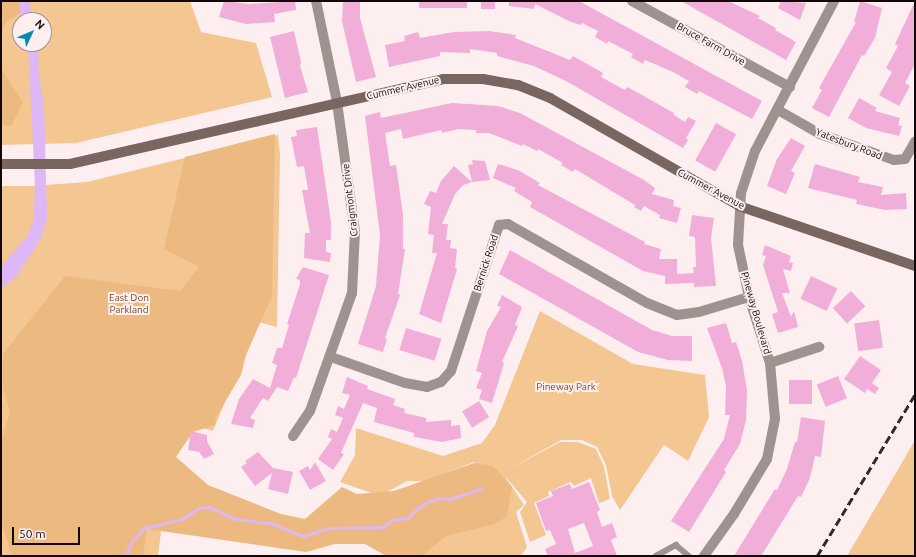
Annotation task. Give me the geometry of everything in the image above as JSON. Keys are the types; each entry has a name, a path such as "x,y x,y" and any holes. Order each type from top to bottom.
{"street":[{"name":"Craigmont Drive","path":"293,436 310,411 331,357 352,293 355,232 337,102 316,1"},
{"name":"Bruce Farm Drive","path":"632,1 790,87"},
{"name":"Pineway Boulevard","path":"704,556 734,514 766,459 775,420 770,363 749,297 738,245 739,206 755,151 778,110 834,1"},
{"name":"Cummer Avenue","path":"1,164 70,164 443,79 483,79 518,85 550,98 739,206 915,266"},
{"name":"Yatesbury Road","path":"778,110 820,134 894,160 905,159 915,142"},
{"name":"Bernick Road","path":"331,357 405,383 427,387 441,382 451,371 499,225 508,224 648,303 677,315 699,312 749,297"},
{"path":"770,363 819,347"}],"lane":[{"path":"656,556 676,545 689,556"}],"green space":[{"path":"1,1 190,1 201,32 256,43 272,97 76,143 1,145"},
{"path":"1,1 20,1 22,12 12,12 12,18 1,29"},
{"path":"1,68 23,103 11,126 1,125"},
{"name":"East Don Parkland","path":"275,134 272,296 246,355 241,375 216,417 215,425 193,432 176,457 208,485 281,514 305,519 342,487 357,494 394,491 474,463 493,466 512,487 507,516 495,524 446,536 422,556 386,556 365,544 335,544 306,552 147,529 143,556 12,556 1,521 1,442 10,412 3,388 3,354 65,276 180,291 199,267 164,249 185,157"},
{"name":"East Don Parkland","path":"278,135 280,155 277,327 258,322 213,431 189,424 170,459 158,556 1,556 1,186 31,186 87,182"},
{"name":"Pineway Park","path":"540,311 633,364 705,375 709,417 688,461 664,445 620,510 612,496 606,465 597,447 582,440 561,440 502,473 560,442 578,442 596,449 604,467 610,499 599,503 591,478 574,486 571,482 548,492 549,496 534,503 546,535 530,542 520,512 527,502 504,475 524,505 516,512 527,547 521,556 421,556 492,476 474,462 425,481 407,481 380,496 340,482 355,455 356,428 443,456 482,443 495,425"},
{"path":"915,440 915,556 847,556 900,466"}],"shaded area":[{"path":"19,1 29,1 31,12 20,12"},
{"path":"28,52 38,52 39,76 44,104 47,219 40,240 17,276 1,289 1,267 28,235 34,217 35,185"}],"building":[{"path":"224,1 249,4 295,1 296,10 274,14 275,22 246,24 219,17"},
{"path":"343,1 360,1 360,18 376,77 356,82 342,21"},
{"path":"419,1 467,1 467,8 419,8"},
{"path":"481,1 495,1 495,9 481,9"},
{"path":"509,1 579,1 762,101 752,119 699,91 697,94 685,87 689,81 673,72 645,60 643,64 631,57 633,54 608,41 607,44 595,37 598,31 582,23 580,25 569,21 535,4 534,9 509,6"},
{"path":"681,1 728,1 760,16 758,18 796,42 786,60"},
{"path":"781,1 806,3 800,20 778,8"},
{"path":"860,1 882,8 875,38 864,56 862,55 829,117 812,108 822,90 819,88 856,22 854,22"},
{"path":"915,1 915,64 905,83 910,86 899,106 879,95 892,72 886,68 898,46 895,44"},
{"path":"294,31 301,62 300,66 308,92 285,98 270,37"},
{"path":"489,31 516,35 515,38 570,60 573,56 603,73 601,77 625,90 627,87 633,90 674,113 674,115 685,122 688,117 696,121 686,138 688,140 683,148 566,81 534,66 497,56 497,53 470,49 470,53 440,52 440,56 389,67 385,45 405,41 404,36 418,32 420,38 454,32"},
{"path":"859,98 877,108 875,111 900,118 898,125 902,126 899,136 866,128 848,118"},
{"path":"452,103 498,106 520,113 644,180 655,188 652,194 674,200 673,206 681,208 677,223 659,218 660,215 644,206 641,211 634,207 635,205 575,169 573,172 561,165 563,163 538,149 537,151 523,144 522,146 489,133 476,133 476,130 458,129 442,133 441,130 403,139 401,129 385,133 390,166 396,165 403,215 403,249 405,249 398,294 400,295 385,338 387,339 383,352 358,344 376,286 380,235 365,116 380,112 381,118"},
{"path":"716,123 736,134 715,172 695,161"},
{"path":"317,127 331,222 331,240 326,240 326,252 331,253 330,262 304,258 305,233 310,233 302,190 308,190 304,166 297,167 291,137 297,136 296,130"},
{"path":"791,138 805,146 791,171 795,173 786,194 767,186 777,159"},
{"path":"472,160 485,161 490,180 472,182 468,165 473,164"},
{"path":"498,164 518,170 540,183 538,185 645,242 644,244 661,249 659,259 677,259 677,274 694,273 693,267 696,267 695,237 689,236 692,215 714,218 711,238 716,286 694,287 694,283 665,284 665,276 643,271 530,207 532,202 514,191 516,188 493,178"},
{"path":"815,164 860,177 858,182 883,187 881,195 906,193 907,209 885,210 856,204 857,200 808,188"},
{"path":"454,166 472,182 463,185 455,194 442,224 448,224 446,240 451,240 450,248 457,249 455,268 457,269 441,323 419,314 437,253 432,253 434,235 428,234 431,207 424,204 430,191 436,193 441,181"},
{"path":"765,245 791,256 789,262 793,263 791,271 783,269 790,293 782,293 791,317 794,311 798,327 778,333 772,314 778,312 763,265 766,256 762,255"},
{"path":"510,250 652,330 672,336 692,336 692,361 668,360 638,352 499,274"},
{"path":"303,267 329,275 296,378 294,377 288,391 277,387 268,401 263,398 250,418 255,420 253,428 231,424 239,399 253,379 270,388 277,365 272,363 277,348 282,348 289,325 287,324 300,284 300,280 296,279"},
{"path":"811,276 837,288 827,311 800,299"},
{"path":"851,291 865,306 847,323 833,308"},
{"path":"502,295 522,307 515,325 518,326 502,362 504,363 492,403 479,399 482,390 476,388 482,373 476,371 487,331 501,307 497,306"},
{"path":"879,320 883,348 858,351 854,323"},
{"path":"726,323 732,343 736,342 742,361 747,390 746,420 740,444 724,470 726,472 689,532 671,521 724,439 730,415 725,415 726,386 722,368 707,328"},
{"path":"406,328 441,339 435,361 399,350"},
{"path":"860,356 881,370 872,383 879,388 875,394 867,389 865,393 844,379"},
{"path":"838,376 847,398 826,407 817,385"},
{"path":"347,377 368,386 367,389 395,399 393,405 405,409 404,413 426,418 426,422 451,420 451,426 460,425 461,438 442,442 414,437 414,433 374,422 377,408 363,403 341,453 344,454 333,470 318,459 332,439 328,437 331,429 337,432 343,418 335,415 338,406 344,409 350,395 342,393"},
{"path":"789,380 812,380 812,404 789,404"},
{"path":"479,401 489,417 472,428 462,412"},
{"path":"801,417 825,421 821,457 815,456 810,478 801,497 798,496 761,556 734,556 775,489 777,490 787,469 795,442 797,442"},
{"path":"191,431 207,435 207,441 214,454 204,459 199,452 188,450"},
{"path":"258,452 273,468 293,472 288,494 268,489 272,473 255,486 241,467 247,463 245,461"},
{"path":"315,462 326,481 310,490 299,471 308,466 310,470"},
{"path":"589,482 600,510 597,512 602,527 612,523 617,537 611,540 617,556 548,556 545,549 556,544 550,530 546,531 536,503 553,496 551,491 570,484 572,489","holes":["584,523 593,546 575,553 568,529"]}],"waterway":[{"path":"125,556 133,540 144,528 182,519 199,508 209,507 236,519 271,523 303,536 330,528 384,527 392,520 408,518 419,507 430,501 439,498 450,499 481,489"}],"railway":[{"path":"817,556 915,394"}]}
